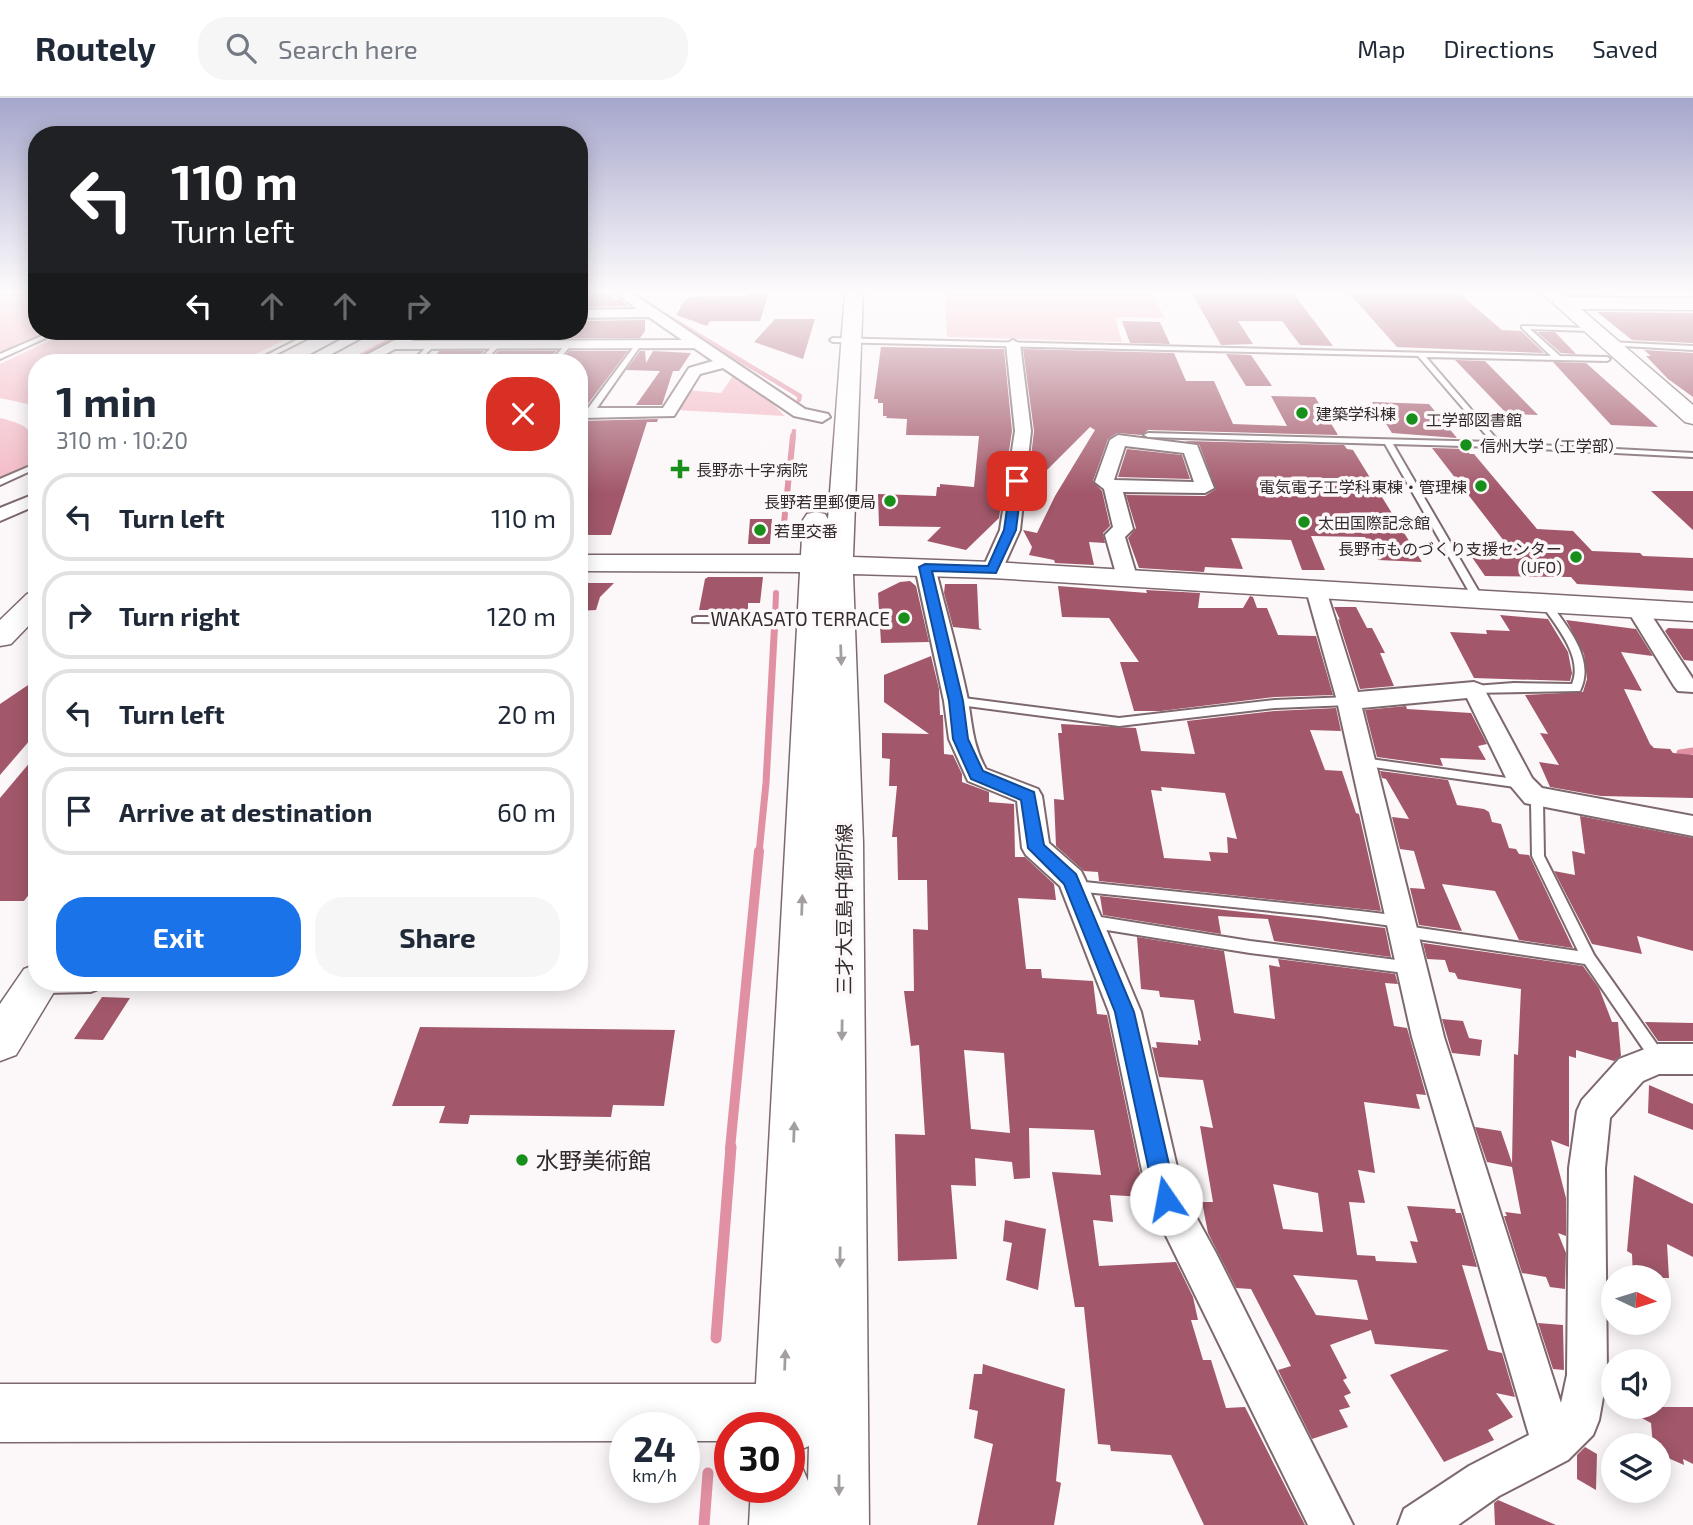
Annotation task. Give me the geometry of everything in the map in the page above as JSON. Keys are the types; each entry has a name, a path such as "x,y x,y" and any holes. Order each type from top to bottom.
{"main road":[{"name":"三才大豆島中御所線","path":"838,360 822,417 826,564 845,843 838,1525"},
{"name":"三才大豆島中御所線","path":"783,1412 812,620 826,564 842,360"},
{"path":"1618,360 1690,411"},
{"path":"588,563 691,569 826,564 925,567 1477,597 1693,612"},
{"path":"0,637 28,609"},
{"path":"0,1041 33,991"},
{"path":"0,1413 714,1420"},
{"path":"805,1420 838,1419"},
{"path":"780,1525 781,1503"}],"street":[{"path":"718,360 800,413 822,417"},
{"path":"992,570 1010,530 1023,431 1015,360"},
{"path":"588,413 668,413 694,371 723,363"},
{"path":"1112,486 1205,488 1191,449 1118,440 1104,482 1112,486 1123,529 1115,535 1127,577"},
{"path":"0,515 28,502"},
{"path":"925,567 956,701 961,739 976,775 1029,796 1037,848 1074,886 1125,1012 1166,1199 1203,1266 1331,1525"},
{"path":"1316,590 1349,701 1428,1037 1553,1445"},
{"path":"1637,608 1686,686"},
{"path":"1349,701 1474,690 1528,790 1693,826"},
{"path":"1420,1525 1484,1480 1553,1445 1578,1420 1587,1375 1587,1168 1594,1111 1631,1070 1675,1059"}],"lane":[{"path":"588,408 626,360"},
{"path":"1424,360 1498,445"},
{"path":"1148,435 1498,445 1693,455"},
{"path":"1388,442 1477,597"},
{"path":"0,482 28,469"},
{"path":"0,482 8,484 28,476"},
{"path":"1474,690 1514,687 1576,688 1581,678 1580,663 1545,602"},
{"path":"697,620 812,620"},
{"path":"956,701 1119,722 1275,704 1349,701"},
{"path":"1363,762 1528,790 1537,802 1538,856 1589,959 1675,1059"},
{"path":"1074,886 1199,901 1326,910 1402,927 1589,959"},
{"path":"1088,921 1250,947 1412,968"}],"shaded area":[{"path":"9,360 28,360 28,404 0,398 0,364"},
{"path":"733,376 765,396 785,416 676,410 686,390 721,393"},
{"path":"0,418 18,423 28,430 28,465 0,478"}],"building":[{"path":"588,360 621,360 588,404"},
{"path":"634,360 646,360 646,363 648,360 687,360 679,371 673,371 662,405 636,405 660,371 626,370"},
{"path":"879,360 1005,360 1012,431 999,518 966,550 927,541 941,527 879,526 878,494 936,496 940,484 974,487 979,436 906,435 907,419 886,418 887,416 883,416 883,403 874,399"},
{"path":"1024,360 1177,360 1186,381 1214,381 1233,424 1287,426 1271,396 1315,397 1338,435 1148,430 1142,435 1117,433 1108,439 1093,481 1102,491 1110,526 1103,533 1105,543 1089,542 1094,565 1055,563 1054,560 1029,555 1032,547 1023,530 1037,533 1055,496 1095,430 1090,427 1027,490 1034,431"},
{"path":"1229,360 1254,360 1272,386 1246,386"},
{"path":"1455,360 1485,361 1538,415 1507,414"},
{"path":"1649,360 1693,360 1693,397 1668,379"},
{"path":"1553,362 1586,363 1658,427 1611,425"},
{"name":"工学部図書館","path":"1372,402 1429,404 1457,438 1392,433"},
{"path":"658,419 657,422 647,422 611,535 588,535 588,421"},
{"path":"1184,441 1344,445 1353,450 1422,562 1378,560 1365,537 1311,536 1325,570 1302,570 1291,540 1231,538 1243,569 1205,567 1204,572 1139,568 1128,538 1136,528 1126,495 1205,496 1216,489 1199,444"},
{"path":"1432,448 1465,449 1474,454 1537,529 1573,531 1592,551 1693,558 1693,591 1577,584 1571,577 1485,576 1467,550 1511,550"},
{"path":"1127,449 1182,455 1190,479 1118,477"},
{"path":"1651,491 1693,491 1693,530"},
{"name":"若里交番","path":"750,519 772,519 770,544 748,544"},
{"path":"763,577 760,603 748,603 748,610 699,610 705,579"},
{"name":"WAKASATO TERRACE","path":"910,581 916,586 929,642 881,643 878,593 900,582"},
{"path":"588,583 614,583 600,597 596,610 588,610"},
{"path":"945,584 977,584 979,628 982,630 953,627 944,593"},
{"path":"1058,586 1147,593 1146,590 1200,593 1198,608 1243,608 1250,596 1253,597 1257,608 1267,608 1278,635 1316,636 1333,695 1275,697 1161,711 1134,711 1120,662 1139,662 1109,618 1062,617"},
{"path":"1334,607 1356,607 1367,628 1372,628 1385,653 1380,653 1394,686 1360,689"},
{"path":"1500,615 1548,619 1568,652 1572,673 1570,681 1474,678 1450,632 1487,634 1486,630 1510,631"},
{"path":"1566,620 1636,629 1653,656 1621,652 1642,691 1624,689 1654,748 1693,755 1693,798 1601,796 1550,787 1539,762 1559,765 1540,733 1548,734 1525,695 1583,692 1587,679 1584,654"},
{"path":"1668,628 1693,629 1693,661 1684,660 1665,631"},
{"path":"931,656 939,689 940,715 943,715 944,754 953,755 962,774 962,782 989,792 989,802 1014,804 1015,857 1025,857 1054,884 1056,900 1018,898 1026,969 1041,969 1042,978 1093,981 1097,1014 1107,1015 1145,1197 1110,1195 1113,1222 1093,1220 1099,1266 1176,1262 1193,1297 1198,1320 1191,1320 1203,1360 1211,1360 1226,1408 1245,1407 1305,1525 1204,1525 1171,1455 1111,1451 1110,1445 1098,1444 1084,1307 1075,1307 1052,1172 1101,1175 1094,1130 1029,1128 1030,1178 1014,1179 1012,1162 975,1158 976,1186 951,1185 957,1259 898,1261 895,1134 925,1135 919,1045 911,1046 904,991 914,991 913,929 928,930 927,880 898,880 897,837 892,837 897,786 889,786 890,759 882,758 882,733 929,734 884,702 884,675","holes":["964,1050 1004,1053 1010,1133 971,1129"]},
{"path":"28,685 28,742 0,775 0,704"},
{"path":"1406,706 1407,709 1471,713 1487,744 1478,746 1486,760 1440,758 1443,766 1377,757 1365,710"},
{"path":"1336,708 1341,731 1310,730 1325,770 1342,771 1356,813 1359,814 1381,911 1099,881 1098,872 1084,871 1056,846 1054,799 1064,800 1058,733 1062,733 1061,724 1136,728 1141,751 1195,754 1187,721 1275,711","holes":["1161,787 1225,793 1237,839 1227,837 1228,853 1209,852 1211,861 1164,858 1151,790 1162,791"]},
{"path":"28,765 28,896 24,901 0,901 0,798"},
{"path":"1380,771 1448,780 1457,805 1489,812 1492,822 1501,824 1509,848 1516,849 1519,854 1529,855 1573,948 1519,940 1495,891 1442,884 1462,931 1419,925 1410,888 1425,889 1414,851 1400,849 1392,817 1409,819"},
{"path":"1580,816 1693,838 1693,951 1637,936 1642,954 1592,944 1554,871 1575,875 1572,851 1585,854"},
{"path":"1100,896 1385,928 1391,957 1274,941 1268,919 1218,916 1221,934 1103,915"},
{"path":"1137,937 1224,951 1234,1013 1275,1019 1269,965 1280,967 1278,959 1395,974 1398,984 1385,983 1394,1026 1407,1028 1426,1095 1416,1094 1420,1109 1364,1102 1375,1173 1358,1170 1365,1203 1349,1202 1357,1255 1375,1256 1376,1261 1417,1263 1410,1241 1418,1242 1407,1206 1455,1209 1456,1213 1461,1213 1477,1267 1462,1265 1488,1350 1502,1353 1515,1397 1496,1393 1513,1417 1488,1430 1494,1440 1444,1462 1390,1375 1449,1350 1375,1344 1371,1330 1330,1345 1347,1378 1343,1380 1351,1393 1344,1396 1350,1407 1339,1410 1348,1427 1312,1439 1278,1370 1291,1366 1251,1289 1236,1288 1208,1233 1202,1202 1213,1202 1200,1126 1213,1128 1203,1080 1159,1077 1152,1047 1157,1048 1156,1042 1198,1045 1198,1040 1201,1041 1194,1000 1160,997 1159,991 1141,989","holes":["1273,1184 1318,1193 1323,1232 1283,1229","1293,1275 1357,1280 1368,1320 1316,1315"]},
{"path":"1423,943 1583,966 1599,988 1612,1022 1618,1022 1621,1056 1614,1061 1576,1050 1576,1058 1569,1056 1569,1147 1551,1140 1566,1198 1566,1236 1558,1233 1566,1253 1565,1289 1550,1287 1546,1277 1522,1273 1504,1216 1507,1216 1505,1212 1521,1214 1512,1167 1487,1162 1475,1127 1501,1131 1512,1163 1514,1054 1518,1055 1521,989 1458,979 1455,973 1449,972 1445,960 1427,959"},
{"path":"102,997 130,998 103,1040 74,1039"},
{"path":"1442,1019 1463,1021 1469,1038 1482,1040 1480,1056 1452,1053"},
{"path":"1645,1022 1693,1023 1693,1041 1658,1041"},
{"path":"420,1027 675,1030 664,1106 613,1105 611,1117 470,1115 468,1124 439,1123 445,1106 392,1106"},
{"path":"1649,1085 1693,1104 1693,1130 1648,1113"},
{"path":"1634,1175 1693,1204 1693,1257 1667,1244 1668,1265 1632,1265 1632,1254 1627,1251"},
{"path":"1005,1220 1046,1229 1038,1290 1006,1280 1012,1243 1003,1241"},
{"path":"1538,1323 1563,1325 1564,1370 1553,1369"},
{"path":"983,1364 1065,1389 1056,1481 1061,1483 1054,1525 977,1525 993,1444 974,1438 978,1411 969,1409 974,1374 982,1374"},
{"path":"1671,1407 1693,1407 1693,1464 1683,1459 1684,1465 1671,1459 1671,1433 1652,1433 1651,1423 1644,1419 1671,1419"},
{"path":"1585,1447 1597,1454 1596,1490 1577,1479 1577,1455"},
{"path":"1498,1500 1556,1525 1495,1525 1494,1503"}],"waterway":[{"path":"739,360 800,396 799,400"},
{"path":"793,438 794,431"},
{"path":"784,523 793,436"},
{"path":"775,620 776,593"},
{"path":"759,853 766,783 775,618"},
{"path":"1693,751 1680,753 1693,780"},
{"path":"730,1149 759,851"},
{"path":"716,1338 731,1147"},
{"path":"704,1525 708,1473"}],"place":[{"name":"建築学科棟","path":"1302,413"},
{"name":"工学部図書館","path":"1412,419"},
{"name":"信州大学（工学部）","path":"1466,445"},
{"name":"長野赤十字病院","path":"680,469"},
{"name":"電気電子工学科東棟・管理棟","path":"1481,486"},
{"name":"長野若里郵便局","path":"890,501"},
{"name":"太田国際記念館","path":"1304,522"},
{"name":"若里交番","path":"760,530"},
{"name":"長野市ものづくり支援センター (UFO)","path":"1576,557"},
{"name":"WAKASATO TERRACE","path":"904,618"},
{"name":"水野美術館","path":"522,1160"}],"route":[{"path":"1017,481 1010,530 992,570 925,567 956,701 961,739 969,761 976,775 1029,796 1037,848 1074,886 1125,1012 1166,1199"}]}
